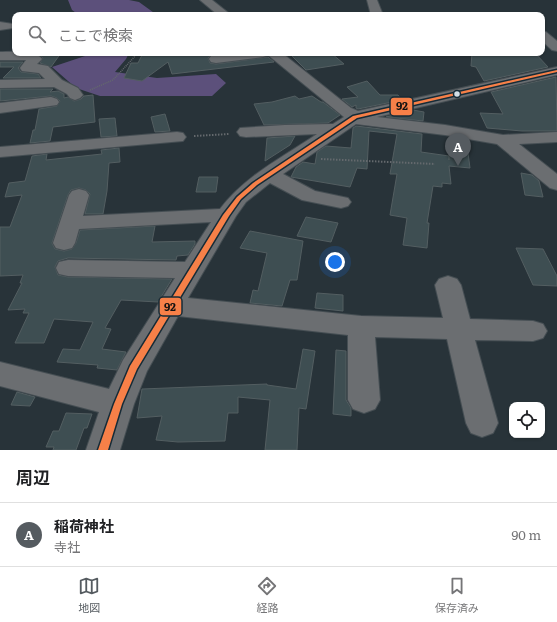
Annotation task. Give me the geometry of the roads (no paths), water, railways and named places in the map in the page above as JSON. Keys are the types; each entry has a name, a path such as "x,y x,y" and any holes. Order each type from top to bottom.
{"street":[{"path":"206,0 222,12"},
{"path":"372,0 376,12"},
{"path":"545,37 557,47"},
{"path":"0,56 28,56 35,59 27,68 43,69 57,83 73,91 75,95"},
{"path":"216,59 240,56"},
{"path":"278,56 345,111 345,123"},
{"path":"103,450 118,404 133,368 226,215 245,192 345,123 557,71"},
{"path":"0,84 57,83"},
{"path":"0,108 51,102"},
{"path":"246,132 285,130 362,120 445,130 503,140 557,137"},
{"path":"0,152 178,137"},
{"path":"503,140 553,178"},
{"path":"269,174 309,196 341,202"},
{"path":"64,243 79,195"},
{"path":"70,223 226,215"},
{"path":"68,268 193,270"},
{"path":"448,285 482,423"},
{"path":"170,306 361,326 533,331"},
{"path":"361,326 364,400"},
{"path":"0,374 118,404"}],"place":[{"name":"稲荷神社","path":"458,166"}]}
